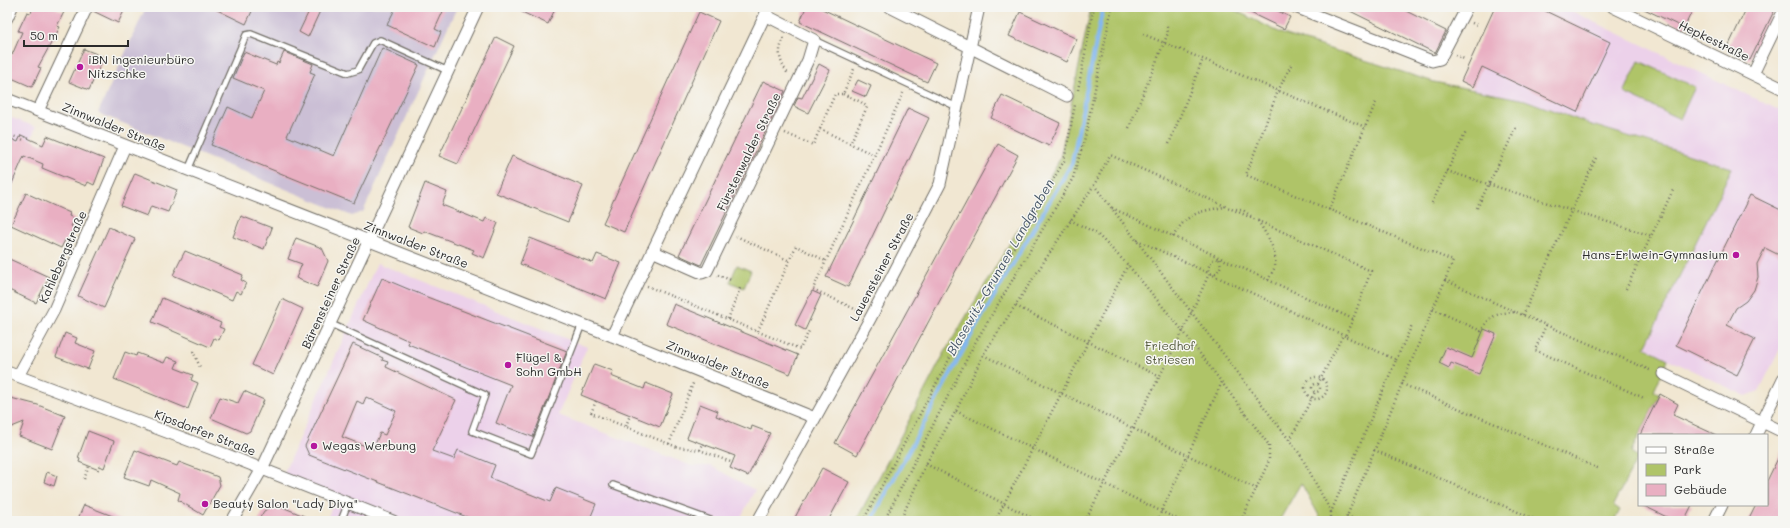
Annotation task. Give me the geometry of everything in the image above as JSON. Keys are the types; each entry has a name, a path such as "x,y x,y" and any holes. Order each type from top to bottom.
{"street":[{"path":"7,18 12,7"},
{"path":"38,111 87,7"},
{"name":"Bärensteiner Straße","path":"232,521 262,469 478,7"},
{"path":"890,7 1072,98"},
{"name":"Lauensteiner Straße","path":"758,521 871,317 940,184 979,7"},
{"path":"1295,7 1432,61 1440,59 1467,7"},
{"name":"Hepkestraße","path":"1613,7 1783,89"},
{"path":"612,336 767,11 789,27 814,40"},
{"path":"1753,74 1783,12"},
{"name":"Fürstenwalder Straße","path":"652,251 702,273 707,271 796,86 808,60 814,40"},
{"name":"Zinnwalder Straße","path":"7,98 125,146 370,240 815,418"},
{"name":"Kahlebergstraße","path":"18,376 54,310 125,146"},
{"name":"Kipsdorfer Straße","path":"7,372 262,469 393,521"},
{"path":"1663,374 1783,432"},
{"path":"1756,434 1783,379"},
{"path":"1714,521 1722,506"}],"lane":[{"path":"188,170 246,35 251,34 348,73 358,70 373,43 380,40 449,71"},
{"path":"814,40 957,107"},
{"path":"331,324 485,395 472,431 531,454 582,324"},
{"path":"613,484 713,521"},
{"path":"341,521 348,504"}],"path":[{"path":"1078,92 1094,7"},
{"path":"884,521 975,343 1073,178 1085,137 1112,7"},
{"path":"1129,128 1168,33 1167,26"},
{"path":"789,27 780,46 780,61 796,86"},
{"path":"1143,34 1366,127"},
{"path":"1169,144 1203,59"},
{"path":"843,94 858,60"},
{"path":"1291,65 1278,91 1246,175 1453,261 1345,521"},
{"path":"871,317 812,289 907,84"},
{"path":"775,129 813,145 835,94 843,94 861,102 867,107 850,144"},
{"path":"863,521 953,352 1064,161 1072,98"},
{"path":"1329,210 1376,102"},
{"path":"1477,208 1517,126"},
{"path":"820,129 874,155"},
{"path":"1432,203 1466,132"},
{"path":"7,134 24,140"},
{"path":"900,521 926,464 956,411 983,355 1094,185 1110,155 1371,271 1353,319 1322,378 1318,384 1313,386 1306,383"},
{"path":"1523,315 1596,158"},
{"path":"1447,171 1652,236"},
{"path":"1094,185 1290,440 1300,454 1331,512"},
{"path":"1626,289 1674,188"},
{"path":"1173,237 1180,224 1192,216 1207,210 1226,207"},
{"path":"1112,208 1353,319"},
{"path":"1070,220 1096,233 1128,265 1183,331 1269,445 1269,461 1241,521"},
{"path":"1257,220 1267,235 1274,250 1275,266 1268,280"},
{"path":"726,231 790,261"},
{"path":"1136,240 1396,360"},
{"path":"758,332 796,246 826,261"},
{"path":"1085,521 1158,376 1183,331 1209,274 1208,268 1212,260 1219,258"},
{"path":"1209,274 1217,273 1221,266 1219,258"},
{"path":"995,521 1128,265"},
{"path":"1445,280 1650,371 1663,374"},
{"path":"638,282 800,349 809,331 812,330"},
{"path":"728,319 741,286"},
{"path":"1016,306 1158,376"},
{"path":"1433,309 1481,331 1487,321 1499,313 1516,312"},
{"path":"1546,325 1535,350 1644,398"},
{"path":"1331,521 1331,512 1412,326"},
{"path":"193,351 200,367"},
{"path":"983,355 1257,489"},
{"path":"1306,383 1314,377 1322,378"},
{"path":"1306,383 1306,391 1312,398 1321,398 1326,393 1327,386 1322,378"},
{"path":"1157,521 1222,382"},
{"path":"1318,384 1320,390 1326,393"},
{"path":"1402,384 1600,469"},
{"path":"1313,386 1315,392"},
{"path":"1290,440 1315,392 1320,390"},
{"path":"669,444 688,395"},
{"path":"596,401 591,413 676,447 700,450 733,463"},
{"path":"956,411 1181,521"},
{"path":"626,426 630,415"},
{"path":"700,450 703,444"},
{"path":"1374,450 1539,521"},
{"path":"926,464 1038,521"},
{"path":"84,478 89,466"},
{"path":"1347,516 1358,521"}],"shaded area":[{"path":"146,7 457,7 363,212 352,216 98,113"},
{"name":"Hans-Erlwein-Gymnasium","path":"1508,7 1563,7 1783,112 1783,343 1759,391 1746,396 1645,348 1732,168 1592,125 1525,100 1472,89"},
{"path":"7,116 36,127 12,188 7,186"},
{"path":"377,263 587,347 558,415 692,466 711,466 755,490 739,521 326,521 335,500 281,479"}],"green space":[{"name":"Friedhof Striesen","path":"1091,7 1228,7 1283,34 1434,82 1525,100 1592,125 1732,168 1645,347 1668,359 1654,391 1660,394 1640,434 1638,434 1638,438 1631,452 1638,457 1613,505 1620,510 1614,521 1322,521 1301,483 1279,521 856,521 946,350 1060,159"},
{"path":"1639,61 1695,87 1680,119 1624,93"},
{"path":"737,265 751,271 744,288 730,282"}],"building":[{"path":"33,7 54,7 64,12 57,26 60,27 38,67 41,68 32,87 7,76 7,53 12,55 22,32 18,31 27,12 31,13"},
{"path":"94,7 126,7 118,23 93,11"},
{"path":"211,7 254,7 246,24"},
{"path":"311,7 320,11 308,37 299,32"},
{"path":"396,7 445,7 435,29 441,32 435,47 387,25"},
{"path":"511,7 556,7 548,24"},
{"path":"806,7 818,7 936,63 927,82 800,22"},
{"path":"1238,7 1270,7 1290,17 1284,29"},
{"path":"1342,7 1398,7 1446,31 1435,53"},
{"path":"1495,7 1537,7 1610,42 1577,112 1482,67 1473,87 1461,81"},
{"path":"1640,7 1694,7 1684,28"},
{"path":"1747,7 1776,7 1750,60 1727,49"},
{"path":"699,12 719,21 624,232 603,223"},
{"path":"1020,12 1077,39 1067,62 1009,36"},
{"path":"496,37 514,46 458,164 439,156"},
{"path":"382,48 419,65 354,203 211,145 228,107 252,118 264,91 233,78 244,52 276,65 277,62 279,63 284,52 313,64 310,72 315,74 287,136 334,156"},
{"path":"84,49 104,57 89,90 69,82"},
{"path":"819,64 830,70 808,113 794,106 798,97 802,98"},
{"path":"858,80 871,86 866,97 852,91"},
{"path":"763,81 785,91 701,265 679,255"},
{"path":"1002,95 1060,123 1049,146 991,118"},
{"path":"908,108 929,118 848,287 826,277"},
{"path":"21,135 43,145 47,136 104,159 94,185 88,182 86,186 42,168 43,164 24,156 7,195 7,137 18,142"},
{"path":"998,144 1018,155 857,455 835,443"},
{"path":"512,156 583,186 568,222 496,193"},
{"path":"135,173 177,190 168,212 151,206 147,216 121,206"},
{"path":"425,183 447,192 442,205 484,222 486,218 498,223 484,258 472,253 474,250 424,231 423,233 408,227"},
{"path":"26,193 70,213 69,216 75,219 71,226 74,227 68,242 65,240 61,248 11,225"},
{"path":"1750,195 1783,211 1783,257 1765,248 1757,264 1758,277 1754,290 1746,301 1736,308 1727,325 1755,339 1737,375 1676,345"},
{"path":"241,216 272,228 264,249 233,237"},
{"path":"109,227 135,239 104,308 78,296"},
{"path":"296,238 322,248 328,261 317,287 296,278 302,264 288,259"},
{"path":"530,238 593,263 597,254 621,263 606,299 520,264"},
{"path":"185,251 243,275 241,280 246,283 241,294 236,291 232,300 173,275"},
{"path":"7,258 49,277 36,303 7,289"},
{"path":"382,278 567,351 533,437 496,423 511,385 408,344 409,341 363,320"},
{"path":"812,291 821,295 805,330 795,325"},
{"path":"162,298 221,323 219,327 224,329 219,340 214,338 210,347 152,322"},
{"path":"282,299 303,309 273,375 252,365"},
{"path":"674,304 798,355 790,374 666,324"},
{"path":"1484,329 1496,334 1479,374 1451,363 1449,368 1439,363 1446,347 1472,358"},
{"path":"65,333 77,338 75,343 95,351 88,369 56,357"},
{"path":"353,344 383,358 382,360 388,362 386,367 456,400 432,451 454,459 458,450 495,465 490,478 550,502 556,488 596,504 589,521 477,521 309,455 305,446","holes":["366,397 396,411 385,435 380,433 373,449 342,437 357,401 363,404"]},
{"path":"125,352 136,356 137,353 164,363 167,357 178,361 175,368 193,375 191,380 198,383 188,409 114,379"},
{"path":"594,364 613,371 611,376 644,389 646,383 673,394 660,427 581,395"},
{"path":"244,391 264,400 250,431 246,433 211,418 220,397 238,403"},
{"path":"1660,394 1678,404 1673,415 1714,434 1640,434"},
{"path":"7,397 38,405 65,416 52,449 19,436 24,422 7,429"},
{"path":"700,404 718,411 716,416 751,430 752,426 770,433 748,476 730,468 735,456 687,438"},
{"path":"88,431 114,441 104,468 100,466 99,470 79,462 80,459 78,458"},
{"path":"1783,448 1783,521 1748,521 1756,506 1768,506 1768,479"},
{"path":"135,450 177,466 179,462 218,477 220,485 203,515 178,500 180,493 151,480 149,486 124,477"},
{"path":"822,468 849,482 828,521 793,521"},
{"path":"47,472 57,476 54,486 44,482"},
{"path":"84,505 123,520 123,521 77,521"},
{"path":"272,506 280,506 316,521 258,521 264,511"},
{"path":"1644,506 1692,506 1684,521 1675,521"}],"waterway":[{"name":"Blasewitz‐Grunaer Landgraben","path":"871,521 972,334 1072,163 1103,7"}],"place":[{"name":"iBN ingenieurbüro Nitzschke","path":"80,67"},
{"name":"Hans-Erlwein-Gymnasium","path":"1736,255"},
{"name":"Flügel & Sohn GmbH","path":"508,365"},
{"name":"Wegas Werbung","path":"314,446"},
{"name":"Beauty Salon \"Lady Diva\"","path":"205,504"}]}
